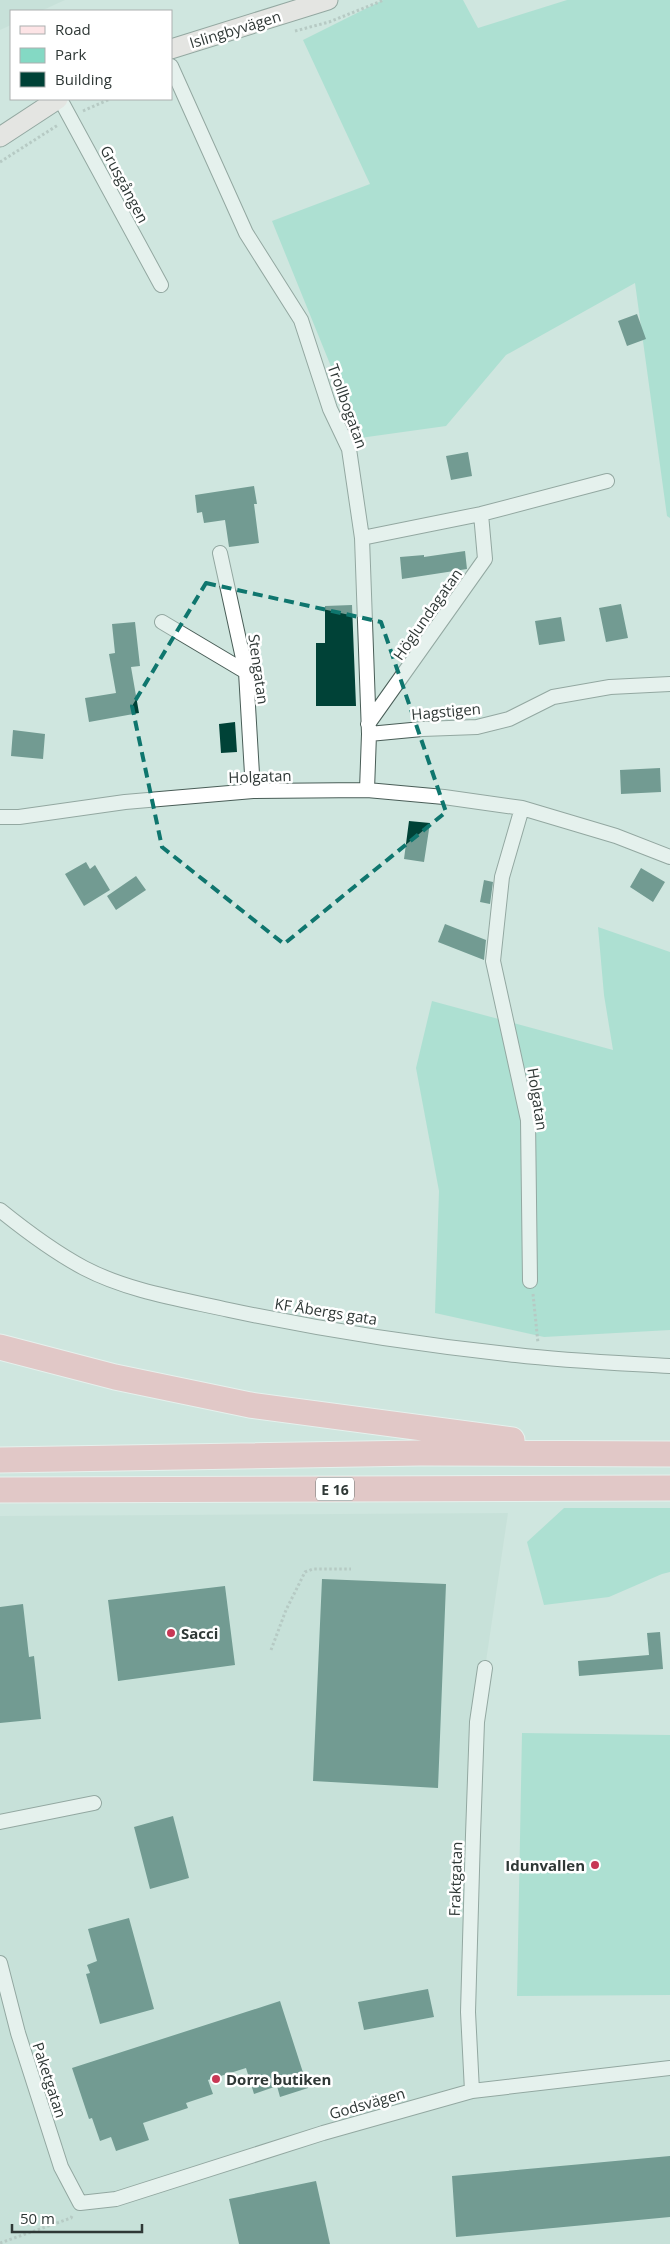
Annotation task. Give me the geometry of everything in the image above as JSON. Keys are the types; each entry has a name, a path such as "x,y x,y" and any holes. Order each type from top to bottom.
{"highway":[{"path":"0,1347 115,1377 250,1404 604,1453"},
{"path":"0,1460 604,1453 670,1454"},
{"name":"E 16","path":"0,1490 670,1488"}],"street":[{"name":"Islingbyvägen","path":"172,49 328,0"},
{"name":"Trollbogatan","path":"172,68 246,233 301,320 330,409 349,449 362,538 369,729 367,790"},
{"path":"0,137 57,100"},
{"name":"Grusgången","path":"60,100 161,285"},
{"path":"362,538 481,514 607,481"},
{"name":"Höglundagatan","path":"369,729 485,559 481,514"},
{"name":"Stengatan","path":"220,554 246,672 253,791"},
{"path":"162,622 246,672"},
{"name":"Hagstigen","path":"369,729 478,727 510,719 553,697 610,688 670,684"},
{"name":"Holgatan","path":"0,817 19,817 125,802 253,791 367,790 444,797 522,808 616,836 670,857"},
{"name":"Holgatan","path":"522,808 502,877 493,961 528,1120 530,1281"},
{"name":"KF Åbergs gata","path":"0,1210 55,1250 85,1268 112,1279 183,1300 280,1321 446,1347 517,1356 670,1366"},
{"name":"Fraktgatan","path":"472,2092 468,2012 473,1835 477,1722 485,1668"},
{"path":"0,1822 94,1803"},
{"name":"Paketgatan","path":"0,1963 18,2033 61,2167 80,2203"},
{"name":"Godsvägen","path":"80,2203 116,2199 323,2133 472,2092 670,2068"}],"path":[{"path":"0,162 70,117 108,100"},
{"path":"529,1345 538,1346 536,1311 530,1281"},
{"path":"272,1650 286,1610 305,1572 313,1569 351,1569"},
{"path":"0,2243 71,2218 80,2203"}],"highlighted area":[{"path":"206,583 381,622 446,812 284,944 162,847 132,706"}],"shaded area":[{"path":"0,0 65,0 43,10 10,10 10,25 0,30"},
{"path":"508,1513 477,1722 472,2091 670,2064 670,2244 0,2244 0,1516"}],"green space":[{"path":"383,0 463,0 478,28 567,0 670,0 670,518 667,516 635,283 506,355 446,426 360,438 272,221 370,184 303,40"},
{"path":"598,927 670,952 670,1330 544,1337 435,1313 439,1191 416,1068 432,1001 613,1050 604,995"},
{"path":"564,1508 670,1508 670,1572 609,1597 544,1605 527,1542"},
{"name":"Idunvallen","path":"522,1733 670,1735 670,1995 517,1996"}],"building":[{"path":"637,314 646,339 627,346 618,321"},
{"path":"468,452 472,476 451,480 446,456"},
{"path":"254,486 257,504 254,504 259,543 229,547 225,520 204,523 202,512 197,513 195,495"},
{"path":"465,551 467,569 402,579 400,557 424,555 424,557"},
{"path":"621,604 628,638 606,642 599,608"},
{"path":"352,605 356,706 316,706 316,643 325,643 325,606"},
{"path":"561,617 565,641 539,645 535,621"},
{"path":"135,622 140,666 131,667 139,713 89,722 85,698 116,693 109,654 115,653 112,624"},
{"path":"235,722 237,752 221,753 219,724"},
{"path":"13,730 45,734 43,759 11,756"},
{"path":"660,768 661,792 621,794 620,770"},
{"path":"409,821 430,823 424,862 404,859"},
{"path":"86,862 90,869 95,865 110,890 84,906 65,874"},
{"path":"641,868 665,882 653,902 630,887"},
{"path":"136,876 146,890 116,910 107,896"},
{"path":"484,880 493,882 490,904 480,902"},
{"path":"445,924 486,940 484,960 438,942"},
{"path":"322,1579 446,1584 438,1788 313,1781"},
{"name":"Sacci","path":"225,1586 235,1665 118,1681 108,1600"},
{"path":"23,1604 29,1657 34,1656 41,1719 0,1723 0,1607"},
{"path":"660,1632 663,1669 579,1676 578,1661 649,1655 647,1633"},
{"path":"173,1816 189,1878 150,1889 134,1827"},
{"path":"129,1918 154,2009 100,2024 86,1974 90,1973 87,1965 97,1961 88,1929"},
{"path":"428,1989 434,2017 364,2030 358,2002"},
{"path":"280,2001 308,2088 280,2097 277,2086 254,2094 246,2068 208,2080 213,2094 186,2103 188,2108 143,2123 149,2140 116,2151 111,2137 100,2141 92,2118 89,2119 72,2068"},
{"path":"670,2156 670,2217 456,2237 452,2176"},
{"path":"316,2181 330,2244 239,2244 229,2199"}],"place":[{"name":"Sacci","path":"171,1633"},
{"name":"Idunvallen","path":"595,1865"},
{"name":"Dorre butiken","path":"216,2079"}]}
